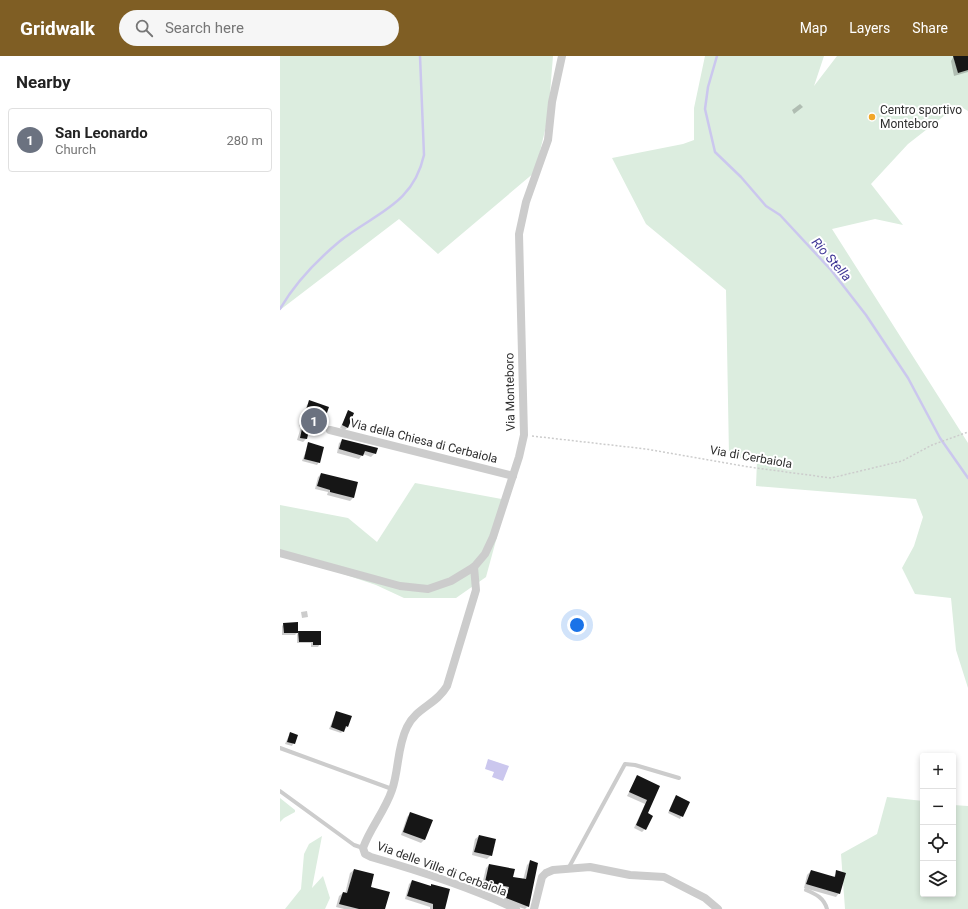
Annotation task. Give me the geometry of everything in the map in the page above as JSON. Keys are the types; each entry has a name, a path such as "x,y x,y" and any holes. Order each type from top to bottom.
{"street":[{"name":"Via Monteboro","path":"280,553 400,586 428,589 451,581 474,567 485,554 493,537 519,458 524,435 519,234 526,202 548,140 552,102 562,56"},
{"name":"Via della Chiesa di Cerbaiola","path":"330,430 513,476"},
{"name":"Via delle Ville di Cerbaiola","path":"474,567 476,590 447,686 441,696 422,708 406,728 392,789 363,848 365,854 371,857 411,868 479,892 516,909"},
{"path":"534,909 542,878 546,873 553,870 590,868 630,875 664,877 705,898 718,909"}],"lane":[{"path":"280,748 392,789"},
{"path":"568,869 625,764 635,765 679,778"},
{"path":"280,791 354,845 363,848"},
{"path":"806,890 817,895 825,903 827,909"}],"path":[{"name":"Via di Cerbaiola","path":"524,435 646,449 749,467 831,478 902,461 932,445 968,432"}],"green space":[{"path":"280,56 553,56 548,118 535,172 438,254 399,219 280,310"},
{"path":"705,56 824,56 814,86 837,56 968,56 968,111 958,105 908,144 871,184 903,225 875,219 832,229 968,443 968,688 956,650 951,598 915,594 902,568 914,546 923,517 916,499 756,486 757,461 729,456 726,290 646,224 612,158 683,144 694,140 694,108"},
{"path":"415,483 507,500 486,577 456,598 404,598 376,585 280,553 280,505 348,518 377,542"},
{"path":"887,797 920,801 920,897 956,897 956,805 968,806 968,909 845,909 841,854 877,834"},
{"path":"280,798 295,810 295,812 280,822"},
{"path":"322,836 312,888 323,876 330,898 325,909 285,909 301,889 304,854 309,844"}],"shaded area":[{"path":"488,759 509,766 503,781 492,777 494,772 485,769"}],"building":[{"path":"953,56 968,56 968,70 958,73"},
{"path":"309,400 329,407 322,427 316,424 315,428 310,426 307,439 300,438 302,424"},
{"path":"348,410 354,413 348,428 342,425"},
{"path":"342,439 378,448 376,454 365,451 363,456 339,449"},
{"path":"308,442 324,447 320,463 304,459"},
{"path":"321,473 358,482 354,498 330,492 330,490 317,486"},
{"path":"298,622 298,633 284,633 283,623"},
{"path":"298,631 321,631 321,645 313,645 313,642 299,642"},
{"path":"336,711 352,716 348,727 346,726 344,732 331,727"},
{"path":"290,732 298,735 295,744 287,742"},
{"path":"637,775 660,786 648,813 653,816 646,830 636,825 647,800 629,792"},
{"path":"676,795 690,802 683,817 669,811"},
{"path":"410,812 433,820 425,840 403,832"},
{"path":"479,835 496,839 492,856 474,852"},
{"path":"530,860 538,863 529,907 506,898 509,887 485,882 489,864 515,869 513,877 526,879"},
{"path":"354,869 374,874 371,887 390,892 385,909 359,909 339,904 343,892 347,893"},
{"path":"811,870 835,877 836,870 846,873 840,894 806,884"},
{"path":"412,880 431,886 431,884 450,889 445,909 433,909 433,904 407,896"}],"waterway":[{"path":"280,309 299,281 323,256 353,231 379,215 402,197 411,186 419,172 424,155 420,56"},
{"name":"Rio Stella","path":"717,56 708,87 705,109 715,152 741,177 766,206 780,215 831,270 866,315 908,378 940,438 968,478"}],"place":[{"name":"Centro sportivo Monteboro","path":"872,117"},
{"name":"San Leonardo","path":"314,421"}]}
